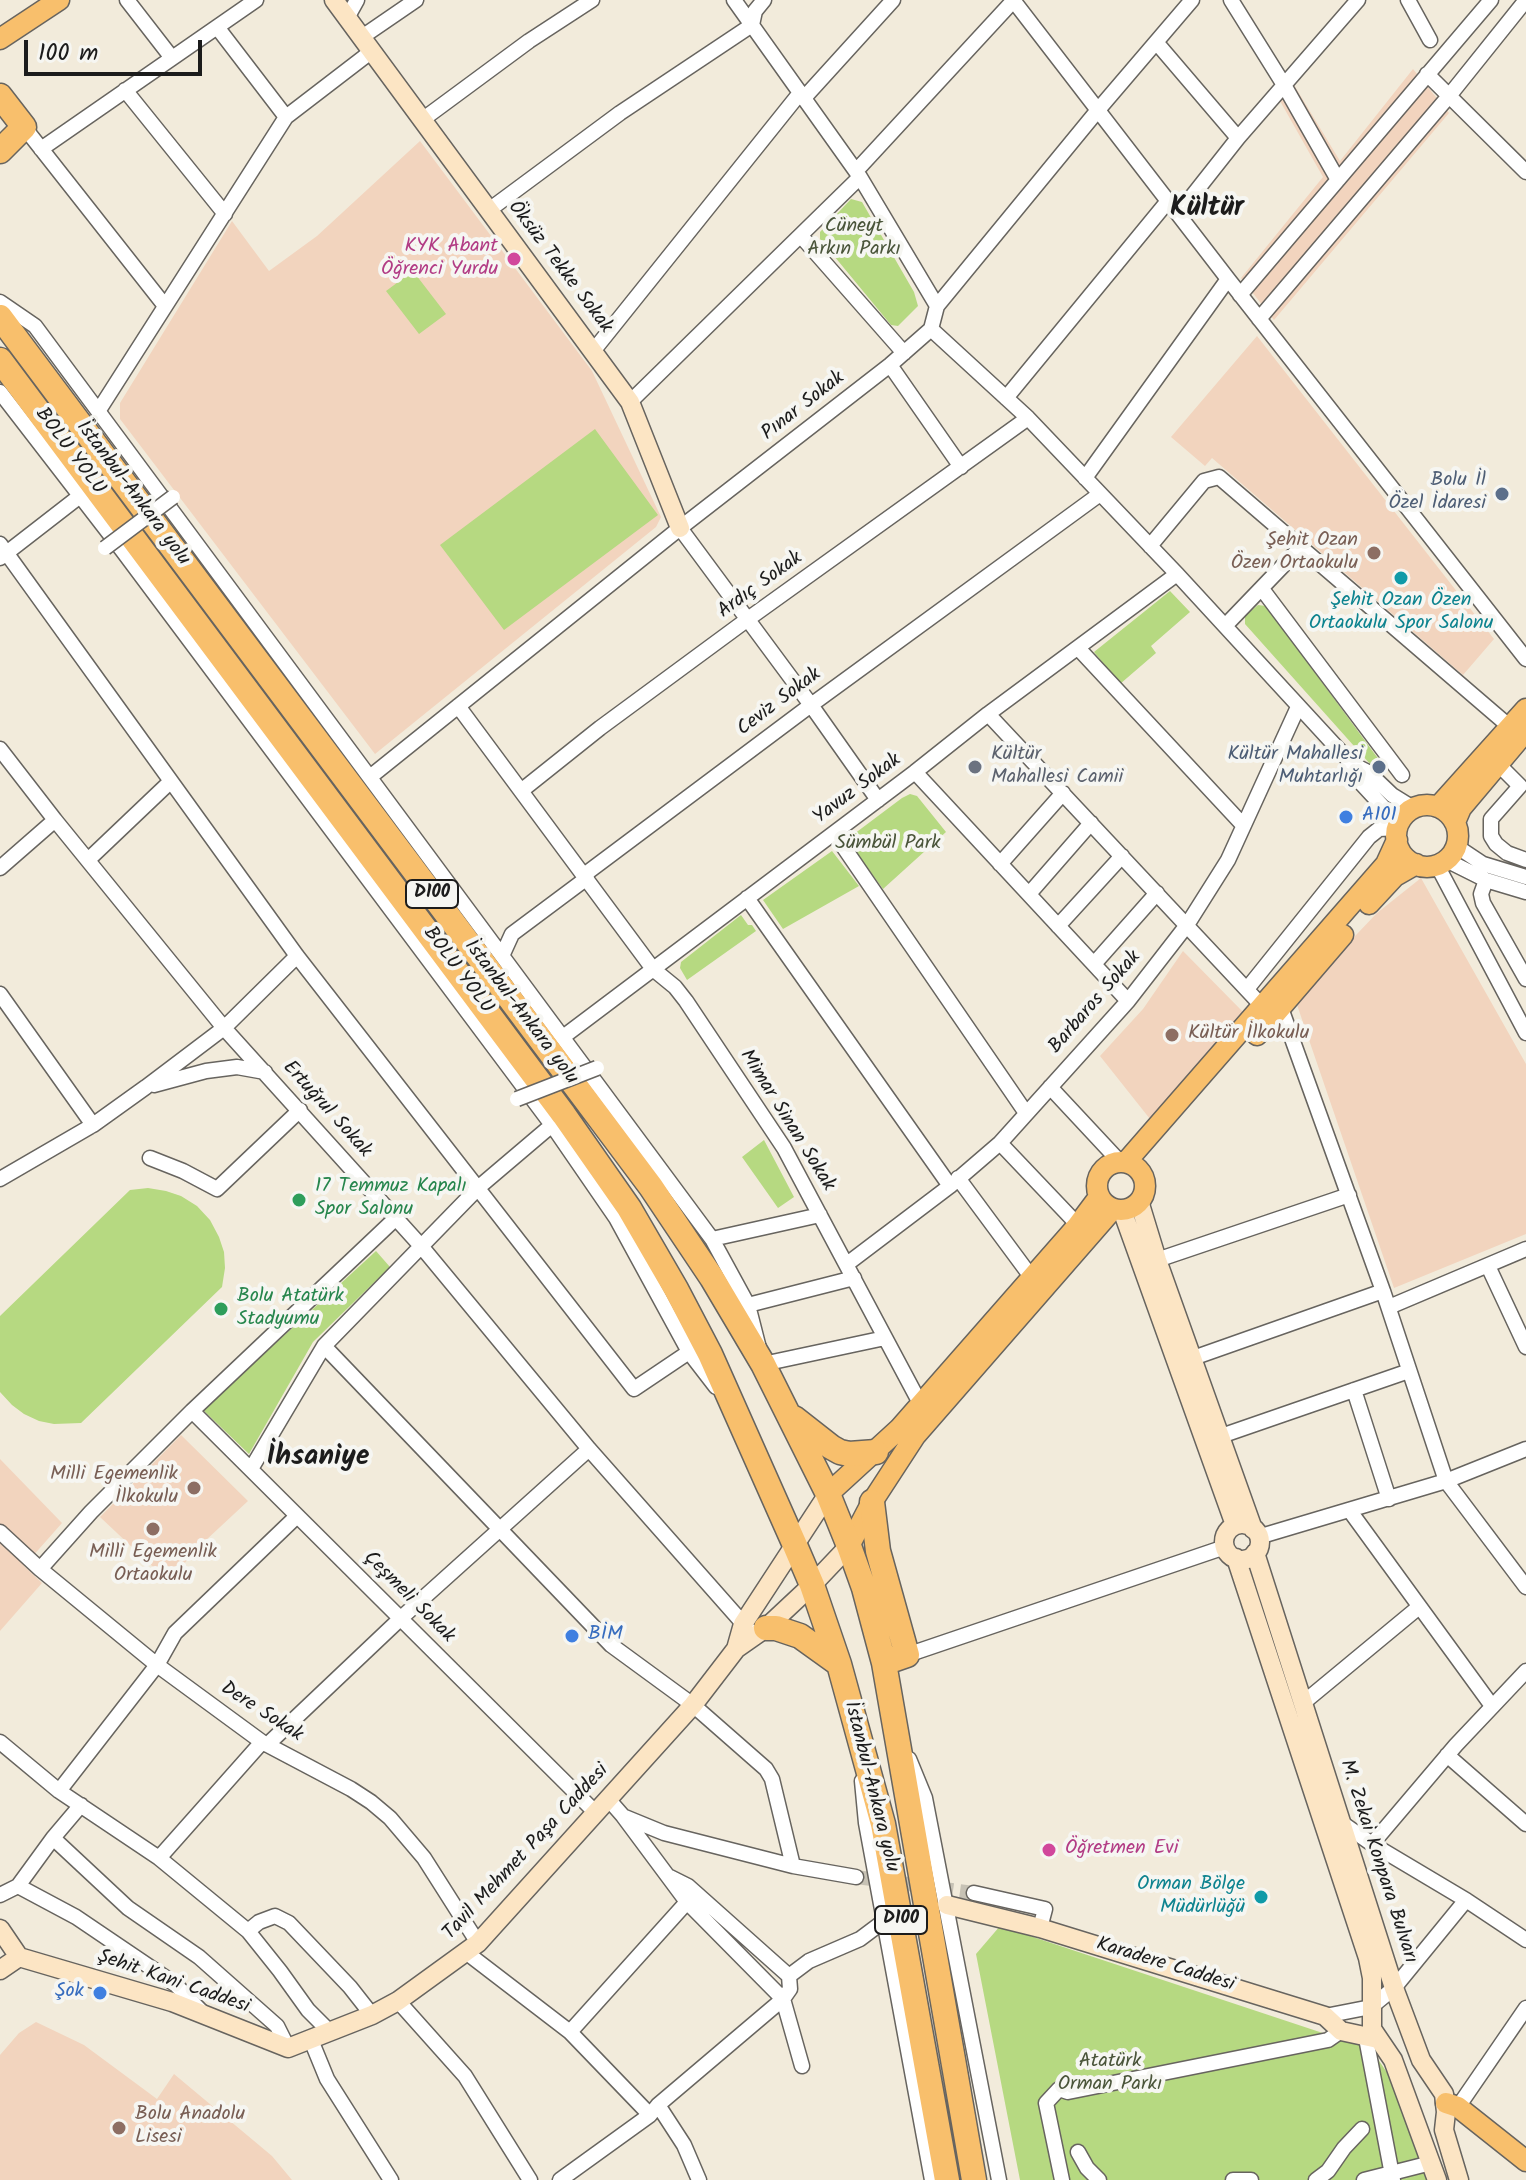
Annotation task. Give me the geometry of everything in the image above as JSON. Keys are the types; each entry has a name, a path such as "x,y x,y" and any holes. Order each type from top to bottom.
{"highway":[{"path":"0,96 24,127 0,151"},
{"name":"İstanbul-Ankara yolu","path":"0,317 651,1187 712,1278 763,1364 828,1494 849,1546"},
{"name":"BOLU YOLU","path":"0,360 497,1025 629,1208 710,1354 794,1543"},
{"path":"788,1414 840,1452 876,1452"},
{"path":"872,1502 896,1659"},
{"name":"İstanbul-Ankara yolu","path":"794,1543 839,1664 883,1824 947,2180"},
{"name":"D100","path":"849,1546 896,1659"},
{"path":"755,1629 776,1628 800,1636 839,1664"},
{"name":"İstanbul-Ankara yolu","path":"896,1659 897,1732 974,2180"}],"main road":[{"path":"0,39 59,0"},
{"name":"Öksüz Tekke Sokak","path":"334,0 630,402 680,528"},
{"path":"0,46 19,28"},
{"path":"1455,822 1461,808 1498,764 1526,709"},
{"path":"1438,807 1518,729"},
{"path":"1272,1007 1386,864 1402,818 1413,808 1430,805 1451,816 1457,830 1447,857 1430,866 1416,864 1403,855 1398,831"},
{"path":"1128,1165 1385,885 1416,864"},
{"path":"755,1629 794,1543 828,1494 876,1452 921,1405 1078,1225 1118,1204 1145,1186 1128,1165 1112,1163 1100,1173 1097,1181 1118,1204"},
{"path":"755,1629 812,1585 849,1546 872,1502 915,1436 1118,1204"},
{"name":"M. Zekai Konpara Bulvarı","path":"1118,1204 1157,1260 1221,1436 1394,1988 1421,2060 1458,2109"},
{"name":"M. Zekai Konpara Bulvarı","path":"1118,1204 1251,1536"},
{"path":"1226,1533 1251,1536 1245,1559 1230,1552 1226,1533"},
{"name":"M. Zekai Konpara Bulvarı","path":"1230,1552 1368,1958 1372,1978 1372,2038 1393,2060 1434,2171"},
{"name":"Tavil Mehmet Paşa Caddesi","path":"311,2040 398,2001 472,1948 693,1705 755,1629"},
{"name":"Karadere Caddesi","path":"947,1905 1040,1928 1325,2016 1341,2031 1372,2038"},
{"path":"0,1929 6,1964"},
{"name":"Şehit Kani Caddesi","path":"6,1964 202,2012 288,2048"},
{"path":"288,2048 311,2040"},
{"path":"1459,2180 1444,2130 1458,2109 1526,2161"}],"street":[{"path":"127,0 172,58"},
{"path":"41,149 256,0"},
{"path":"347,18 357,0"},
{"path":"99,410 286,117 416,0"},
{"path":"422,120 529,41 592,0"},
{"path":"734,0 858,174 937,306"},
{"path":"489,210 620,113 752,25 755,11 764,0"},
{"path":"594,350 802,96 893,0"},
{"path":"630,402 801,236 1013,0 1526,659"},
{"path":"1192,0 937,306 931,329 1028,418 1177,574 1352,764 1360,782 1398,831"},
{"path":"1231,0 1338,180"},
{"path":"1178,214 1238,138 1358,0"},
{"path":"1408,0 1430,40"},
{"path":"1240,295 1491,0"},
{"path":"1259,319 1449,96 1526,0"},
{"path":"217,27 286,117"},
{"path":"1156,42 1238,138"},
{"path":"1427,74 1526,172"},
{"path":"125,90 225,214"},
{"path":"24,127 165,306"},
{"path":"1006,398 1168,201"},
{"path":"801,236 904,353"},
{"path":"1085,478 1228,279"},
{"path":"0,302 35,326 99,410 712,1239 748,1305 763,1364 885,1338"},
{"name":"Pınar Sokak","path":"370,777 680,528 890,365 931,329"},
{"path":"890,365 961,467"},
{"path":"0,392 552,1125 616,1218 689,1352 740,1418"},
{"name":"Ardıç Sokak","path":"521,791 600,728 748,619 1028,418"},
{"path":"1150,546 1204,481 1219,477 1518,729"},
{"name":"Ceviz Sokak","path":"502,956 512,934 585,876 811,705 1100,494"},
{"path":"80,496 2,552 297,956 634,1389 689,1352"},
{"path":"105,548 173,497"},
{"path":"680,528 878,800"},
{"path":"1225,626 1300,548"},
{"name":"Yavuz Sokak","path":"563,1037 1177,574"},
{"path":"1262,589 1402,775"},
{"path":"1078,648 1243,825"},
{"name":"Mimar Sinan Sokak","path":"458,706 653,969 686,1001 784,1148 921,1405"},
{"name":"Barbaros Sokak","path":"847,1264 1000,1143 1128,1001 1187,925 1228,860 1298,707"},
{"path":"988,714 1247,989 1272,1007 1349,1195 1446,1481 1523,1578"},
{"name":"Ertuğrul Sokak","path":"0,749 224,1028 421,1246 589,1449 755,1629"},
{"path":"1352,764 1368,772 1392,795 1413,808"},
{"path":"1498,764 1523,789 1491,819 1491,836 1507,853 1526,860"},
{"path":"915,772 1128,1001"},
{"path":"88,860 170,782"},
{"path":"1000,864 1063,793"},
{"path":"0,868 55,820"},
{"path":"1029,894 1091,823"},
{"path":"1247,989 1369,837 1379,829 1398,831"},
{"path":"834,833 1026,1113"},
{"path":"1058,926 1122,856"},
{"path":"1447,857 1526,877"},
{"path":"1447,857 1486,880 1526,892"},
{"path":"1447,857 1475,936 1522,1017 1526,1033"},
{"path":"1486,880 1481,894 1483,903 1526,979"},
{"path":"1094,964 1157,893"},
{"path":"747,898 954,1182 1032,1278"},
{"path":"1475,936 1495,925"},
{"path":"0,1179 93,1125 146,1087 224,1028 297,956"},
{"path":"0,994 93,1125"},
{"path":"146,1087 206,1071 237,1067 265,1072"},
{"path":"517,1099 597,1068"},
{"path":"1050,1087 1128,1165"},
{"path":"150,1158 217,1189 300,1110"},
{"path":"251,1469 324,1346 479,1187 552,1125"},
{"path":"1000,1143 1078,1225"},
{"path":"1157,1260 1349,1195"},
{"path":"712,1239 820,1215"},
{"path":"40,1569 91,1512 192,1411 396,1218"},
{"path":"1389,1307 1526,1249"},
{"path":"1488,1266 1526,1347"},
{"path":"748,1305 854,1278"},
{"path":"1193,1358 1383,1291"},
{"path":"324,1346 611,1645 693,1705 766,1769 772,1779 793,1866"},
{"path":"1221,1436 1409,1371"},
{"path":"1354,1390 1389,1499"},
{"name":"Çeşmeli Sokak","path":"192,1411 400,1619 602,1806 623,1816 670,1877"},
{"path":"159,1858 265,1744 589,1449"},
{"path":"1251,1536 1350,1511 1446,1481 1526,1449"},
{"path":"1350,1511 1492,1706"},
{"path":"59,1791 157,1665 175,1633 297,1516"},
{"name":"Dere Sokak","path":"0,1532 157,1665 265,1744 351,1789 390,1818 424,1858 472,1948"},
{"path":"896,1659 1230,1552"},
{"path":"1303,1703 1419,1607"},
{"path":"1372,1844 1447,1755 1526,1671"},
{"path":"857,1729 866,1823 932,2180"},
{"path":"897,1732 925,1798 999,2180"},
{"path":"2,1744 59,1791 159,1858 248,1931 308,2010 330,2032"},
{"path":"1447,1755 1526,1824"},
{"path":"0,1895 18,1886 81,1805"},
{"path":"623,1816 656,1830 793,1866 856,1877"},
{"path":"1342,1823 1526,1940"},
{"path":"650,1852 656,1830"},
{"path":"53,1838 128,1908 199,1957 277,2026 288,2048"},
{"path":"670,1877 687,1902 783,1999 802,2066"},
{"path":"560,2180 654,2110 783,1999 790,1989 789,1976 688,1886 670,1877"},
{"path":"18,1886 76,1917 175,1984 202,2012"},
{"path":"974,1893 1045,1909 1040,1928"},
{"path":"1325,2016 1371,2007 1394,1988 1466,1900"},
{"path":"570,2032 687,1902"},
{"path":"248,1931 259,1922 275,1916 283,1919 372,2015"},
{"path":"789,1976 809,1961 860,1939 884,1921"},
{"path":"472,1948 570,2032 654,2110 684,2145 699,2180"},
{"path":"398,2001 465,2076 530,2180"},
{"path":"1458,2109 1526,2008"},
{"path":"1062,2180 1046,2103 1059,2089 1068,2092 1328,2040 1341,2031"},
{"path":"1372,2038 1392,2176"},
{"path":"311,2040 327,2079 391,2180"},
{"path":"1419,2128 1444,2130"},
{"path":"1316,2180 1328,2171 1362,2129"},
{"path":"1078,2152 1099,2180"},
{"path":"1364,2180 1434,2171"},
{"path":"1233,2180 1251,2180"}],"shaded area":[{"path":"1413,69 1449,113 1274,320 1241,278 1323,177 1280,101 1294,85 1340,161"},
{"path":"420,141 592,371 661,517 656,527 375,754 120,419 120,403 232,221 269,271 317,236"},
{"name":"Şehit Ozan Özen Ortaokulu","path":"1257,336 1494,639 1463,675 1212,458 1205,466 1171,437"},
{"path":"1421,878 1526,1064 1526,1234 1394,1288 1295,999 1377,913"},
{"name":"Kültür İlkokulu","path":"1183,951 1244,1013 1150,1119 1100,1056 1143,1009"},
{"path":"181,1435 248,1501 168,1581 100,1517"},
{"path":"0,1459 62,1523 24,1566 42,1583 0,1631"},
{"name":"Bolu Anadolu Lisesi","path":"36,2022 84,2045 157,2099 174,2074 272,2156 292,2180 0,2180 0,2055 19,2033"}],"green space":[{"name":"Cüneyt Arkın Parkı","path":"851,199 862,202 914,292 918,306 898,326 891,325 820,239 820,232"},
{"path":"413,271 446,314 419,334 386,291"},
{"path":"595,429 658,515 504,630 440,545"},
{"path":"1170,591 1190,612 1151,646 1156,653 1120,684 1094,652"},
{"path":"1258,605 1266,606 1385,768 1379,774 1245,624 1245,616"},
{"name":"Sümbül Park","path":"910,794 917,796 946,832 883,889 849,843 850,837"},
{"name":"Sümbül Park","path":"832,851 859,886 783,929 763,900"},
{"path":"741,915 756,931 687,980 680,968 681,962"},
{"path":"764,1140 794,1197 778,1208 742,1157"},
{"path":"148,1188 181,1196 197,1206 210,1220 224,1252 222,1287 81,1423 54,1424 24,1414 0,1392 0,1316 130,1190"},
{"path":"376,1251 390,1267 313,1342 249,1454 203,1410"},
{"name":"Atatürk Orman Parkı","path":"1000,1926 1371,2049 1390,2077 1428,2180 1020,2180 976,1954"}],"tunnel":[{"path":"856,1877 974,1893"}],"place":[{"name":"KYK Abant Öğrenci Yurdu","path":"514,259"},
{"name":"Bolu İl Özel İdaresi","path":"1502,494"},
{"name":"Şehit Ozan Özen Ortaokulu","path":"1374,553"},
{"name":"Şehit Ozan Özen Ortaokulu Spor Salonu","path":"1401,578"},
{"name":"Kültür Mahallesi Camii","path":"975,767"},
{"name":"Kültür Mahallesi Muhtarlığı","path":"1379,767"},
{"name":"A101","path":"1346,817"},
{"name":"Kültür İlkokulu","path":"1172,1035"},
{"name":"17 Temmuz Kapalı Spor Salonu","path":"299,1200"},
{"name":"Bolu Atatürk Stadyumu","path":"221,1309"},
{"name":"Milli Egemenlik İlkokulu","path":"194,1488"},
{"name":"Milli Egemenlik Ortaokulu","path":"153,1529"},
{"name":"BİM","path":"572,1636"},
{"name":"Öğretmen Evi","path":"1049,1850"},
{"name":"Orman Bölge Müdürlüğü","path":"1261,1897"},
{"name":"Şok","path":"100,1993"},
{"name":"Bolu Anadolu Lisesi","path":"119,2128"}],"district":[{"name":"Kültür","path":"1207,210"},
{"name":"İhsaniye","path":"318,1459"}]}
